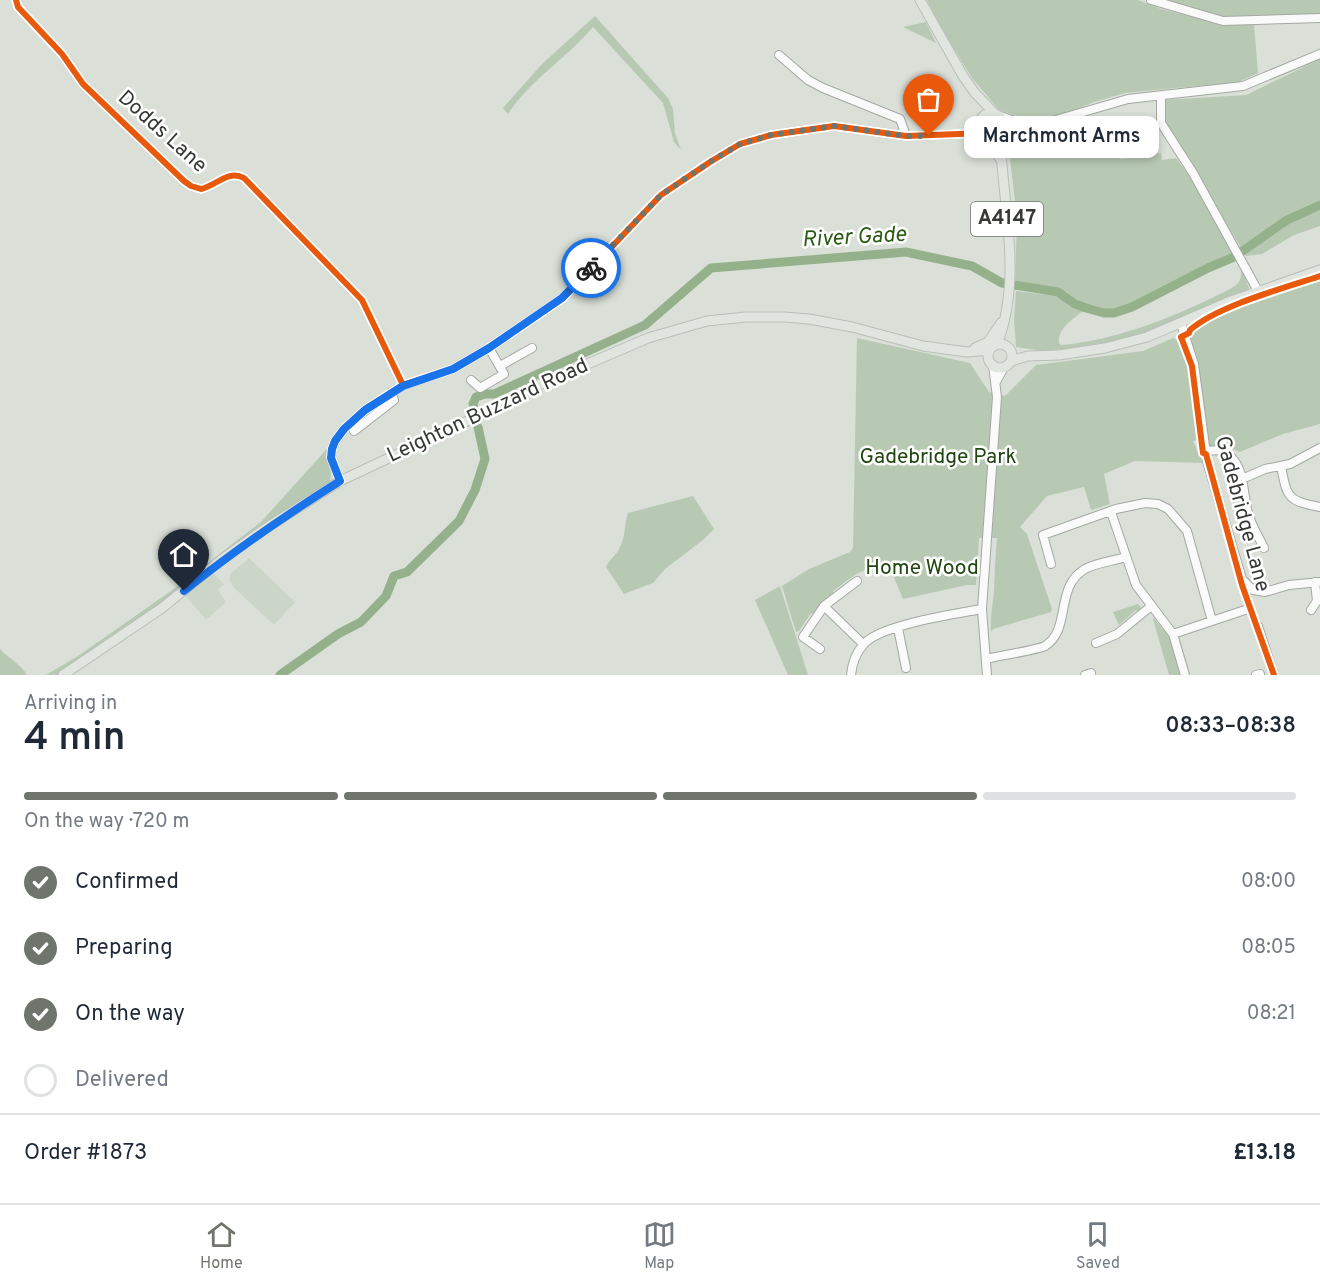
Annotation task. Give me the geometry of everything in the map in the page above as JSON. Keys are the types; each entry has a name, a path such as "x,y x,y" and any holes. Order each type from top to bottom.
{"main road":[{"name":"A4147","path":"920,0 975,93 1000,120 1001,161 1009,236 1009,278 1005,324 994,347"},
{"name":"A4147","path":"975,93 980,108 980,128 986,134 1001,161"},
{"path":"981,119 987,114 996,115"},
{"path":"986,134 994,134 1000,129"},
{"path":"1028,356 1010,349 1008,364 1028,356 1059,355 1105,348 1148,337 1258,291 1320,270"},
{"path":"967,352 988,342 998,330 1007,312"},
{"name":"Leighton Buzzard Road","path":"63,675 162,608 221,560 266,528 340,481 480,415 527,390 648,339 707,321 746,317 809,319 852,327 923,346 967,352 992,364 1008,364"},
{"name":"A4147","path":"1005,324 1010,349"},
{"path":"992,364 994,347"},
{"name":"Leighton Buzzard Road","path":"967,352 994,347 1010,349"}],"street":[{"name":"Dodds Lane","path":"16,0 18,7 62,54 83,84 184,181 201,189 230,175 239,175 244,178 362,300 403,386"},
{"path":"1151,0 1223,21 1320,18"},
{"path":"996,115 1022,123 1042,124 1128,99 1243,86 1320,54"},
{"path":"779,55 808,80 823,88 900,119 906,136"},
{"path":"1161,96 1161,123 1193,173 1258,291"},
{"path":"966,134 981,119"},
{"path":"1000,129 1022,123"},
{"path":"340,481 331,458 335,441 344,429 365,410 403,386 453,369 489,348 562,298 661,195 740,144 771,135 834,126 906,136 986,134"},
{"name":"Gadebridge Lane","path":"1181,324 1194,364 1205,451 1242,579 1253,590 1265,592 1289,585 1318,582"},
{"path":"471,380 480,388 504,374 489,348"},
{"path":"500,366 532,348"},
{"path":"987,675 982,609 996,382 992,364"},
{"path":"996,382 1008,364"},
{"path":"354,431 394,400 391,392"},
{"path":"1242,479 1265,469 1290,464 1320,448"},
{"path":"1205,451 1217,449 1226,452 1235,461 1242,479 1248,513 1266,547 1256,553"},
{"path":"1281,466 1284,484 1290,495 1301,504 1317,506 1318,498"},
{"path":"1051,564 1043,535 1116,509 1145,503 1158,504 1168,509 1187,531 1212,621"},
{"path":"1111,512 1136,585 1150,607 1166,622 1173,634 1185,675"},
{"path":"986,659 1045,646 1058,630 1066,591 1075,579 1085,569 1126,557"},
{"path":"820,650 803,637 824,606 857,581"},
{"path":"1311,610 1317,601 1318,582"},
{"path":"824,606 863,644"},
{"path":"1096,644 1127,627 1150,607"},
{"path":"851,675 852,666 863,644 882,632 982,609"},
{"path":"1173,634 1248,609"},
{"path":"1258,626 1274,675"},
{"path":"898,628 906,668"}],"shaded area":[{"path":"249,558 295,602 274,625 233,587 230,581 230,574"},
{"path":"213,573 224,584 218,590 226,602 206,620 183,593"}],"green space":[{"path":"927,0 1138,0 1161,9 1221,24 1254,24 1258,73 1239,82 1125,93 1094,102 1055,118 1027,119 999,110 972,78"},
{"path":"1151,0 1320,0 1320,18 1223,21"},
{"path":"595,16 668,98 673,109 675,133 681,150 674,142 663,103 593,27 527,90 508,114 503,108 542,64"},
{"path":"926,22 936,43 903,27"},
{"path":"1320,59 1320,226 1294,235 1262,254 1246,256 1165,123 1163,100 1246,95"},
{"path":"1083,119 1093,144 1122,159 1161,153 1162,160 1176,158 1196,185 1234,255 1149,298 1116,309 1103,310 1090,307 1062,290 1051,287 1016,284 1015,287 1017,219 1008,141 1019,136 1059,128"},
{"path":"1241,266 1248,290 1178,322 1131,338 1073,348 1042,351 1016,347 1014,320 1016,291 1055,296 1083,311 1063,329 1059,338 1061,345 1120,334 1196,305 1236,285 1240,279"},
{"name":"Gadebridge Park","path":"1320,281 1320,424 1283,434 1240,452 1224,447 1207,448 1204,439 1193,441 1203,463 1135,461 1104,474 1110,504 1091,510 1084,487 1047,496 1020,527 1027,534 1052,609 1051,612 993,629 991,632 997,538 979,538 976,585 903,599 887,561 856,574 833,591 834,593 822,602 813,614 811,613 796,632 782,586 809,569 850,552 853,548 857,338 970,363 989,392 1005,396 1036,365 1143,351 1173,338 1179,341 1196,326"},
{"path":"334,441 330,483 150,613 59,675 46,675 78,656 178,586 261,522"},
{"path":"693,496 714,529 665,569 653,583 624,594 606,567 622,543 628,513"},
{"path":"780,586 808,675 788,675 755,600"},
{"path":"1138,604 1142,609 1139,612 1136,610 1119,625 1113,612"},
{"path":"1154,618 1163,630 1167,629 1183,675 1169,675"},
{"path":"0,649 21,667 27,675 0,675"}],"waterway":[{"name":"River Gade","path":"475,412 473,404 476,397 494,394 645,325 711,268 906,252 972,266 1002,283 1058,292 1075,304 1104,313 1114,313 1132,307 1234,257 1287,220 1320,205"},
{"name":"River Gade","path":"280,675 338,634 361,622 386,596 394,576 407,572 459,521 475,490 485,459 478,427"}],"cycle path":[{"path":"16,0 18,7 62,54 83,84 184,181 201,189 227,177 244,178 362,300 403,385"},
{"path":"340,481 331,457 332,449 344,429 365,410 403,385 453,369 489,348 563,298 661,195 740,144 771,135 834,126 906,136 985,133"},
{"path":"1274,675 1242,585 1206,454 1203,453 1192,366 1181,337 1217,313 1270,292 1320,276"}],"way so far":[{"path":"591,268 661,195 740,144 771,135 834,126 906,136 929,136"}],"place":[{"name":"Marchmont Arms","path":"929,136"}],"route":[{"path":"184,591 221,560 266,528 340,481 331,458 332,449 344,429 365,410 410,382 453,369 489,348 562,298 591,268"}],"park label":[{"name":"Home Wood","path":"922,568"}]}
